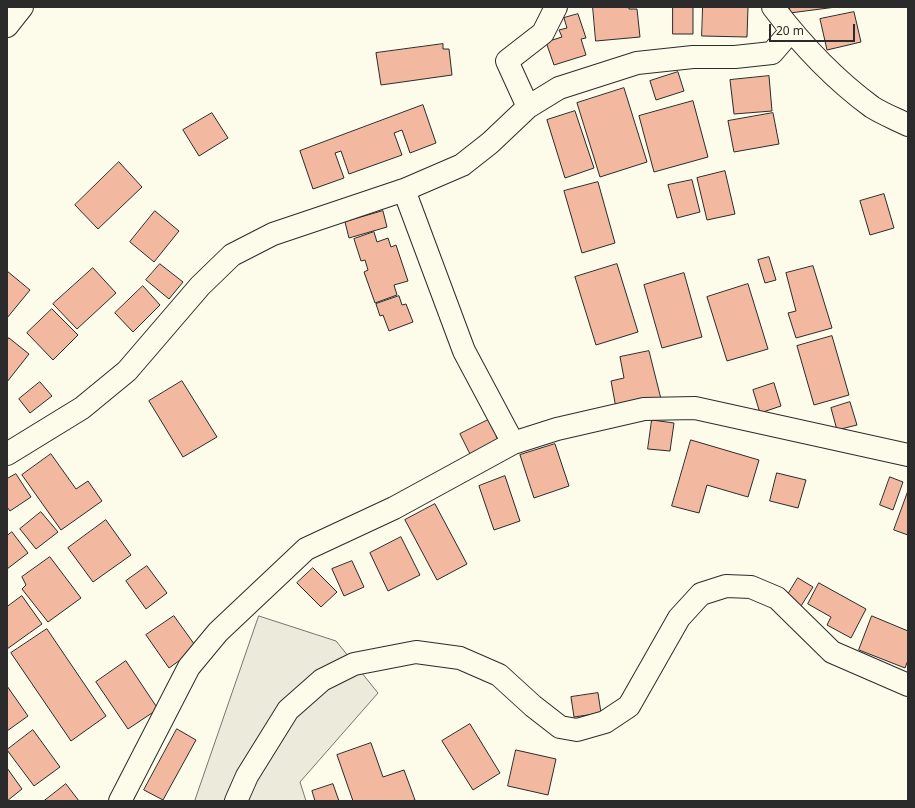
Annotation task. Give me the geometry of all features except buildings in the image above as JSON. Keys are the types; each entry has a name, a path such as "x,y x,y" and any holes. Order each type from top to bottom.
{"street":[{"path":"7,26 22,7"},
{"path":"528,107 507,61 543,33 556,7"},
{"path":"772,7 791,31 824,66 873,108 908,125"},
{"path":"7,454 82,408 127,371 200,286 232,255 273,234 404,190 462,164 490,143 528,107 559,88 637,62 693,57 735,57 772,53 791,31"},
{"path":"404,190 464,351 513,443"},
{"path":"120,801 189,667 218,632 306,549 394,508 513,443 557,429 644,409 695,408 908,455"},
{"path":"236,801 247,776 288,710 322,680 354,664 416,652 460,658 499,675 533,706 560,727 577,730 605,722 629,706 679,618 701,594 726,586 751,587 777,598 832,652 908,685"}],"shaded area":[{"path":"259,616 336,641 378,693 300,782 306,801 195,801"}]}
